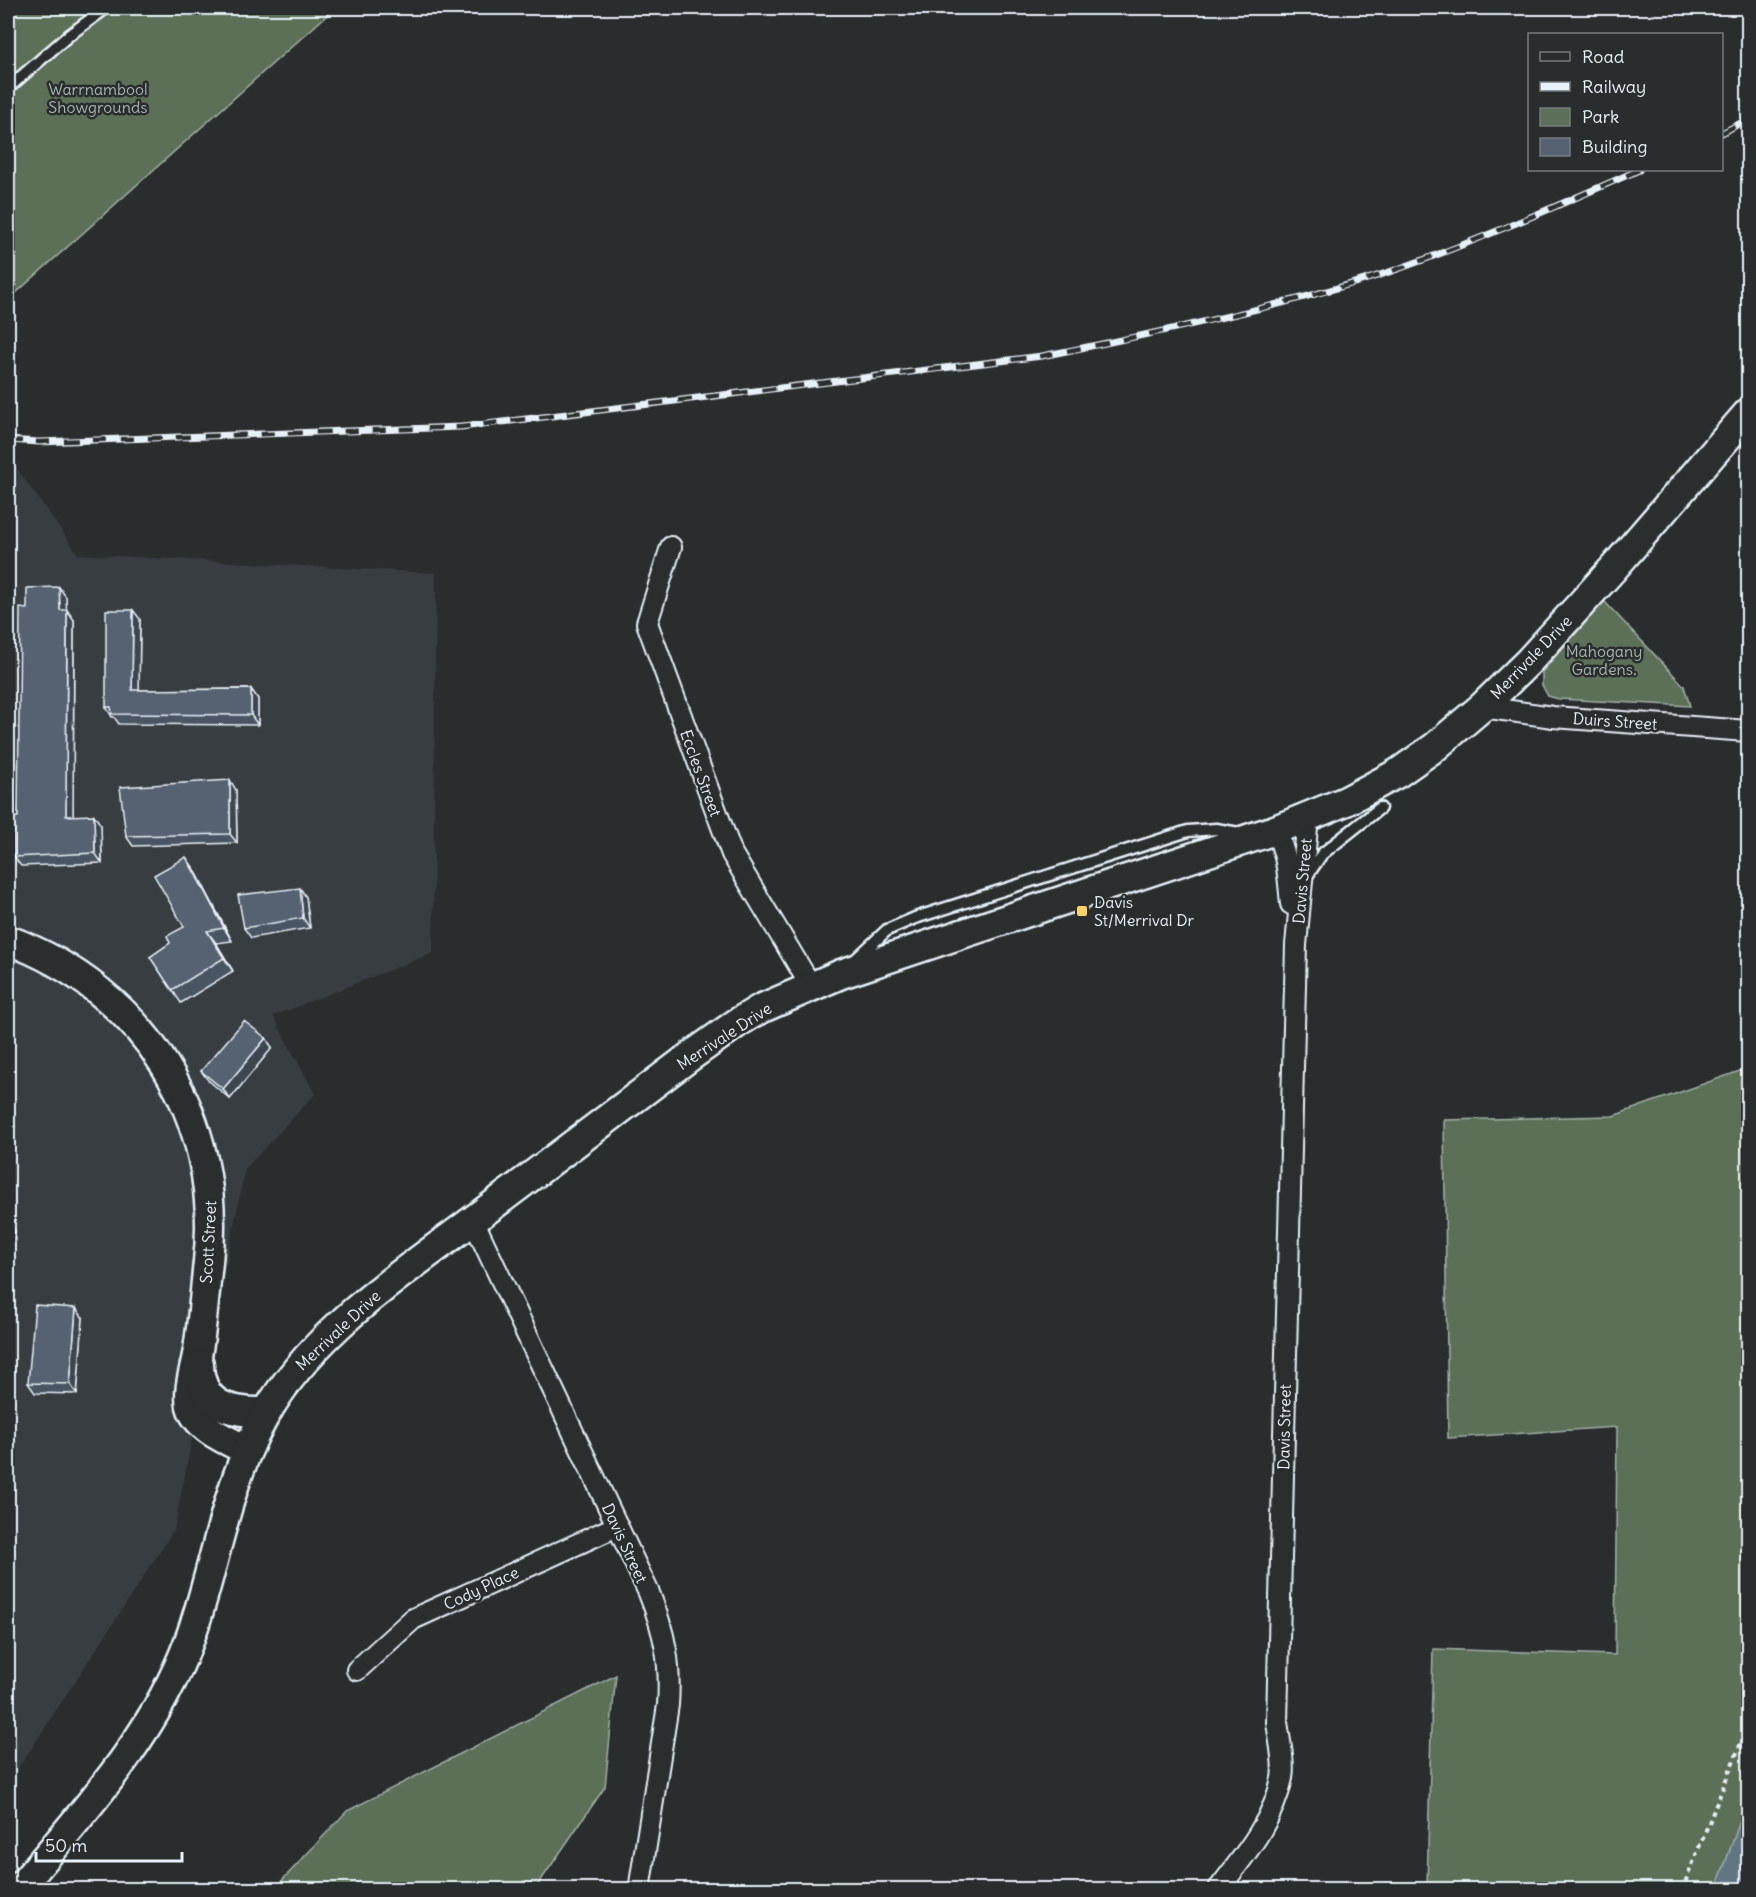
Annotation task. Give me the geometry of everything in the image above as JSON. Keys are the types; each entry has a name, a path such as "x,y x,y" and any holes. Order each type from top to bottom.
{"street":[{"name":"Merrivale Drive","path":"18,1890 111,1778 137,1740 173,1676 188,1643 232,1492 247,1450 266,1412 303,1361 354,1312 729,1029 769,1005 841,974 1268,832 1346,801 1398,773 1436,747 1529,662 1749,413"},
{"name":"Eccles Street","path":"671,547 646,623 732,854 811,986"},
{"name":"Duirs Street","path":"1482,707 1553,717 1749,731"},
{"name":"Davis Street","path":"1218,1890 1251,1848 1273,1807 1283,1776 1278,1710 1296,945 1308,817"},
{"name":"Davis Street","path":"1268,832 1283,846 1286,856 1296,945"},
{"name":"Scott Street","path":"8,940 31,948 60,963 113,1003 150,1043 170,1072 183,1099 196,1127 210,1191 210,1244 191,1406 195,1416 221,1437 247,1450"},
{"name":"Davis Street","path":"473,1221 617,1526 660,1622 668,1654 670,1679 668,1705 639,1890"},
{"name":"Scott Street","path":"199,1344 200,1377 202,1387 209,1397 229,1408 249,1412 266,1412"},
{"name":"Cody Place","path":"357,1670 413,1619 617,1526"}],"lane":[{"path":"8,88 68,36 106,8"},
{"path":"1301,892 1309,871 1322,854 1380,808"}],"path":[{"path":"1682,1890 1749,1725"}],"shaded area":[{"path":"8,456 78,554 436,573 433,953 273,1016 315,1094 245,1169 174,1530 8,1784"}],"green space":[{"name":"Warrnambool Showgrounds","path":"8,8 335,8 8,300"},
{"name":"Mahogany Gardens.","path":"1604,601 1684,686 1690,706 1559,699 1548,696 1542,685 1542,672"},
{"path":"1748,1068 1748,1799 1716,1889 1427,1889 1433,1649 1615,1655 1617,1427 1448,1438 1444,1120 1613,1116"},
{"path":"616,1675 605,1787 535,1889 274,1889 347,1811"}],"water":[{"path":"1748,1799 1748,1889 1716,1889"}],"building":[{"path":"59,587 60,610 67,610 66,816 94,815 95,853 14,857 13,818 18,817 20,608 27,609 27,588"},
{"path":"106,610 133,610 132,690 251,689 251,715 112,714 111,707 106,707"},
{"path":"230,780 230,834 126,836 120,787"},
{"path":"186,857 224,928 207,931 224,958 172,990 150,957 170,943 167,936 184,927 154,875"},
{"path":"300,888 303,918 244,928 238,895"},
{"path":"244,1021 266,1038 223,1089 201,1071"},
{"path":"35,1305 76,1308 70,1384 28,1383"}],"railway":[{"path":"1723,132 1748,119"},
{"path":"8,440 39,442 461,427 1042,356 1222,317 1367,279 1488,235 1637,171"}],"place":[{"name":"Davis St/Merrival Dr","path":"1082,911"}]}
